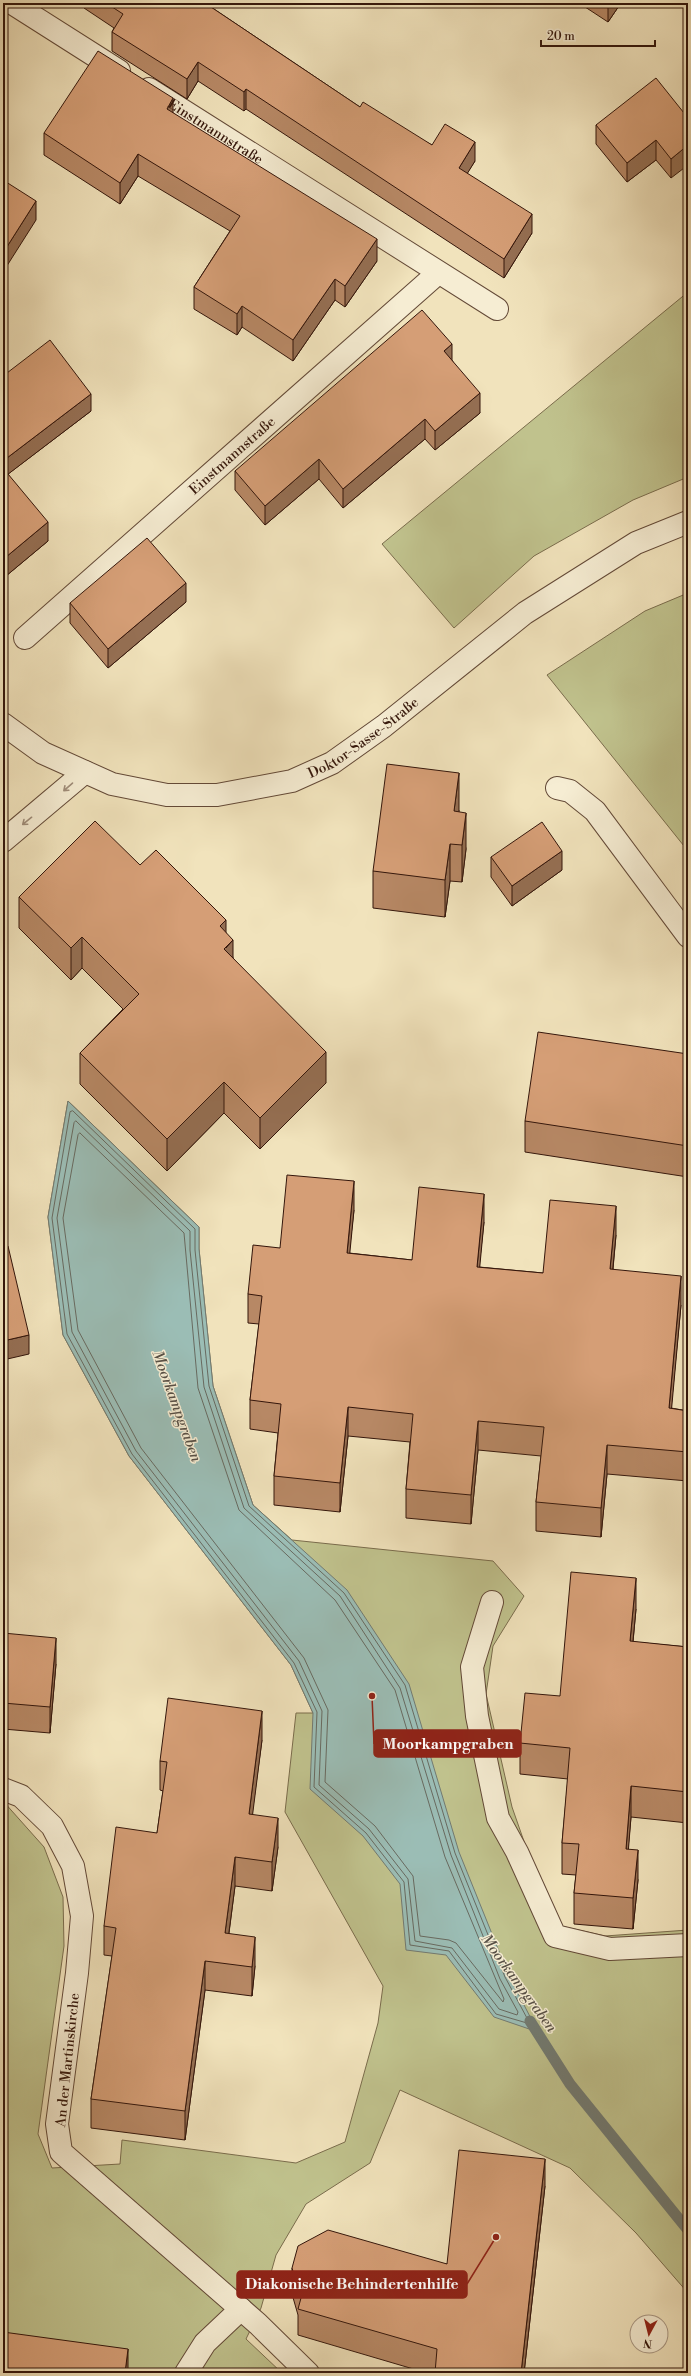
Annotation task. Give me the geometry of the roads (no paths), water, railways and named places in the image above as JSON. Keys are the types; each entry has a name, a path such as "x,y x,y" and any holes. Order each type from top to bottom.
{"street":[{"name":"Einstmannstraße","path":"12,3 497,309"},
{"name":"Einstmannstraße","path":"25,638 438,273"},
{"name":"Doktor-Sasse-Straße","path":"3,724 43,753 112,784 167,795 217,795 292,782 332,763 384,726 526,614 636,543 688,522"},
{"path":"3,841 85,772"},
{"path":"557,788 570,791 594,811 688,936"},
{"path":"492,1602 472,1667 476,1716 498,1818 517,1852 555,1936 610,1949 688,1945"},
{"name":"An der Martinskirche","path":"3,1789 21,1796 52,1826 73,1866 82,1916 77,1973 57,2124 61,2152 240,2309 308,2373"},
{"path":"186,2373 205,2343 240,2309"}],"water":[{"path":"68,1101 199,1227 199,1249 213,1386 253,1505 347,1590 409,1684 459,1852 509,1976 538,2032 494,2017 446,1955 406,1950 400,1884 363,1836 310,1789 313,1713 291,1665 129,1456 63,1335 48,1217"}],"waterway":[{"name":"Moorkampgraben","path":"530,2021 570,2084 688,2230"}],"place":[{"name":"Moorkampgraben","path":"372,1696"},
{"name":"Diakonische Behindertenhilfe","path":"496,2237"}]}
